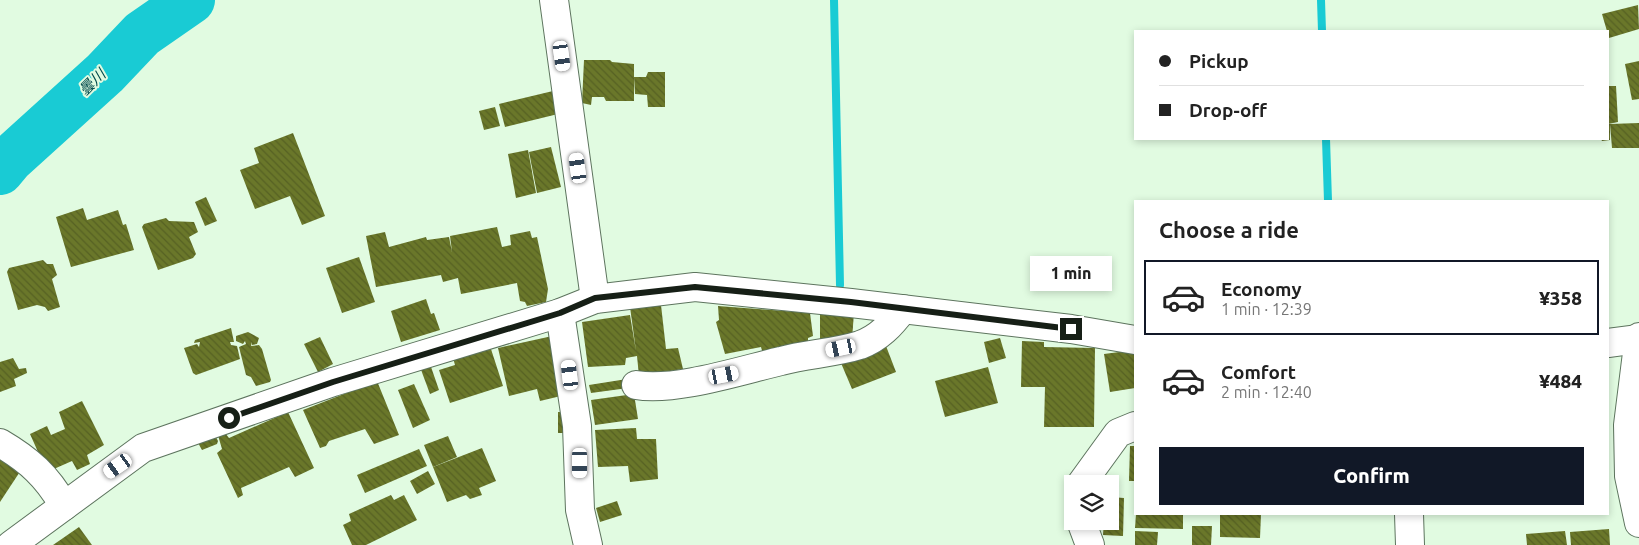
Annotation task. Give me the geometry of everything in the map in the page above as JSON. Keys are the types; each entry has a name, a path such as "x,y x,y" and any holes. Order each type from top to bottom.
{"street":[{"path":"554,0 595,298"},
{"path":"15,544 143,448 333,382 560,313 595,298 695,287 1071,329 1134,340"},
{"path":"636,386 648,388 702,380 860,345 887,330 903,309"},
{"path":"560,313 577,426 580,510 588,545"},
{"path":"1609,343 1639,339 1628,425 1629,476 1639,523"},
{"path":"1088,475 1118,433 1134,426"},
{"path":"0,442 28,460 53,487 64,506"},
{"path":"1409,515 1410,545"},
{"path":"1084,530 1090,545"}],"building":[{"path":"1638,5 1639,29 1609,38 1609,30 1607,30 1602,14"},
{"path":"584,60 610,60 612,62 634,64 634,101 606,101 604,97 592,97 591,105 582,103"},
{"path":"1639,61 1639,99 1632,100 1625,64"},
{"path":"648,72 665,72 665,107 648,107 647,95 635,94 634,77 646,77"},
{"path":"1609,86 1616,86 1618,122 1609,124"},
{"path":"553,91 558,114 505,127 499,104"},
{"path":"495,107 500,126 484,130 479,111"},
{"path":"1639,123 1639,148 1612,148 1610,124"},
{"path":"1610,124 1610,140 1602,141 1609,140"},
{"path":"293,133 325,216 302,225 290,196 255,209 240,170 259,163 254,148"},
{"path":"551,147 561,187 537,193 529,152"},
{"path":"528,150 536,193 516,198 508,154"},
{"path":"206,197 217,221 205,226 195,202"},
{"path":"83,208 87,220 118,210 123,225 126,224 134,250 71,267 56,217"},
{"path":"166,218 169,221 194,222 198,232 189,237 196,254 193,258 158,270 142,227 144,224"},
{"path":"497,227 502,247 511,245 510,235 530,231 532,238 537,237 548,289 546,302 527,306 525,302 520,301 517,283 461,294 458,278 443,282 441,275 376,287 366,236 385,232 389,247 426,237 427,240 449,237 452,252 450,236"},
{"path":"359,257 375,302 342,313 326,268"},
{"path":"43,260 47,264 53,264 57,275 52,279 60,307 48,311 45,307 37,305 18,310 7,272 9,268"},
{"path":"426,299 431,314 434,313 440,330 401,342 391,311"},
{"path":"661,305 666,349 678,348 683,369 639,376 637,356 626,358 625,365 588,367 582,322 630,315 636,351 630,307"},
{"path":"718,306 810,313 813,336 808,338 808,347 763,354 761,347 725,354 716,322 719,320"},
{"path":"820,308 854,312 852,340 820,340"},
{"path":"231,328 234,342 230,342 231,345 237,346 240,359 196,375 193,373 184,348 197,344 199,347 200,342 194,343 195,340"},
{"path":"248,332 259,338 257,344 252,345 252,342 251,346 259,345 262,349 270,382 256,386 251,377 246,375 239,347 246,344 245,341 243,344 236,341 236,336"},
{"path":"557,335 565,395 540,401 537,389 509,396 498,348"},
{"path":"320,337 333,364 318,372 304,344"},
{"path":"1000,338 1006,358 989,363 984,342"},
{"path":"1022,341 1044,342 1044,347 1095,348 1094,427 1044,427 1045,387 1021,387"},
{"path":"490,346 503,386 450,403 439,370 455,365 453,358"},
{"path":"886,346 896,372 852,389 841,363"},
{"path":"1134,350 1134,388 1110,392 1104,354"},
{"path":"13,358 19,369 26,368 27,373 14,379 16,386 0,392 0,362"},
{"path":"430,364 439,390 430,394 420,367"},
{"path":"988,367 998,403 945,417 935,381"},
{"path":"627,379 628,388 591,393 589,385"},
{"path":"377,381 399,435 374,444 365,429 329,441 326,446 320,448 303,410"},
{"path":"414,384 430,420 413,428 398,390"},
{"path":"634,394 638,419 595,425 591,400"},
{"path":"82,401 104,445 87,455 90,464 77,470 72,461 47,472 30,434 47,426 51,435 65,429 59,412"},
{"path":"288,412 314,468 295,477 289,467 241,488 243,495 238,498 217,453 222,449 217,432 222,429 229,438"},
{"path":"558,412 571,412 570,433 558,433"},
{"path":"636,428 637,439 656,439 658,479 630,482 628,466 598,467 595,430"},
{"path":"214,433 218,441 217,444 202,450 197,441"},
{"path":"448,436 457,457 433,467 424,445"},
{"path":"1130,446 1134,446 1134,481 1129,481"},
{"path":"0,448 25,464 0,502"},
{"path":"482,448 496,481 479,488 482,495 470,499 466,495 447,502 433,467"},
{"path":"419,449 427,466 365,493 357,475"},
{"path":"428,471 435,484 417,494 410,481"},
{"path":"391,495 394,500 404,495 417,520 366,545 352,545 343,525 351,521 349,514"},
{"path":"1119,498 1124,498 1123,536 1103,535 1103,530 1119,530"},
{"path":"617,501 622,515 600,522 596,508"},
{"path":"1136,515 1183,515 1183,529 1135,528"},
{"path":"1220,515 1261,515 1260,538 1220,537"},
{"path":"1192,526 1212,526 1211,545 1192,545"},
{"path":"79,527 92,545 53,545"},
{"path":"1609,529 1610,545 1571,545 1570,532"},
{"path":"1135,531 1158,532 1157,545 1135,545"},
{"path":"1565,531 1567,545 1527,545 1526,534"}],"waterway":[{"name":"曇川","path":"0,171 10,159 105,73 142,34 191,0"},
{"path":"834,0 840,285"},
{"path":"1321,0 1322,30"},
{"path":"1326,140 1328,200"}],"route":[{"path":"229,418 333,382 560,313 595,298 695,287 851,302 1071,329"}]}
